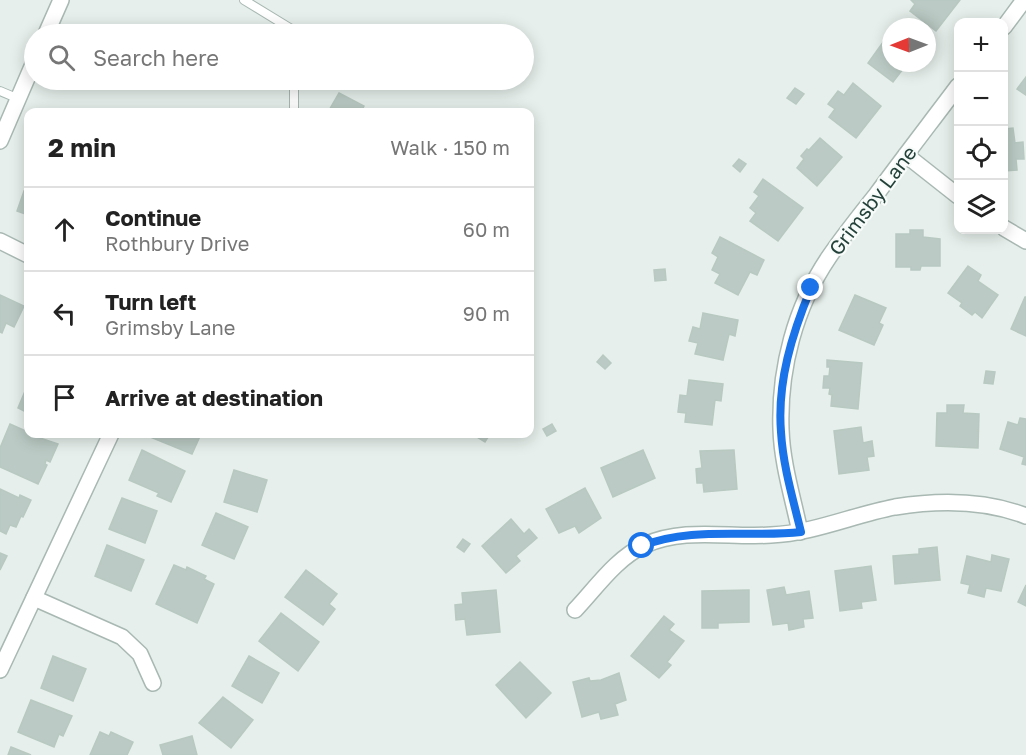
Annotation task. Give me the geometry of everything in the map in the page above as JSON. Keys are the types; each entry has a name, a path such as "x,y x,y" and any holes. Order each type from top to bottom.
{"street":[{"path":"50,24 61,0"},
{"path":"1008,22 1024,0"},
{"path":"0,141 24,87"},
{"name":"Grimsby Lane","path":"801,532 784,464 780,430 787,356 797,322 811,288 829,257 954,91"},
{"path":"906,155 954,193"},
{"path":"1008,230 1026,241"},
{"path":"0,242 24,253"},
{"path":"0,670 109,438"},
{"path":"575,610 624,558 642,546 661,538 682,535 770,535 801,532 894,508 928,503 985,506 1010,510 1026,516"},
{"path":"34,598 122,637 140,654 153,682"}],"lane":[{"path":"244,0 286,24"},
{"path":"294,90 294,108"},
{"path":"0,91 19,99"}],"building":[{"path":"911,0 960,0 936,31 936,18 919,18 910,11 915,4"},
{"path":"882,44 882,72 901,72 893,82 868,63"},
{"path":"1026,77 1026,95 1017,89"},
{"path":"853,83 881,106 856,138 829,117 835,109 828,104 838,91 844,95"},
{"path":"795,88 804,94 796,104 787,98"},
{"path":"339,93 364,106 363,108 330,108"},
{"path":"1013,128 1015,143 1023,142 1024,159 1016,159 1017,170 1008,171 1008,129"},
{"path":"820,138 842,157 817,186 797,168 804,159 801,156"},
{"path":"739,159 746,164 740,172 733,166"},
{"path":"763,179 803,208 778,241 750,221 756,213 750,208 759,196 754,192"},
{"path":"24,191 24,214 17,211"},
{"path":"910,230 923,230 923,237 940,239 940,266 921,266 920,270 911,270 911,267 896,267 896,234 910,234"},
{"path":"720,237 764,260 757,275 750,272 738,295 715,283 720,274 712,270 718,257 712,253"},
{"path":"968,266 981,275 978,281 998,295 982,318 975,312 972,315 960,306 962,303 948,293"},
{"path":"665,269 666,280 655,281 654,270"},
{"path":"0,295 24,306 14,327 6,323 2,333 0,332"},
{"path":"855,295 886,308 879,323 883,325 874,345 839,330"},
{"path":"1026,297 1026,336 1011,329"},
{"path":"703,313 738,320 735,336 729,334 723,360 695,354 698,343 689,341 693,327 700,329"},
{"path":"603,355 611,363 605,369 597,362"},
{"path":"827,360 862,363 858,409 831,406 830,388 823,388 824,376 829,376 830,367 827,367"},
{"path":"986,371 995,372 993,384 984,383"},
{"path":"689,380 723,384 721,401 715,400 712,425 685,422 686,413 678,412 680,395 687,396"},
{"path":"24,394 24,411 18,408"},
{"path":"947,405 964,405 963,413 979,414 978,448 936,446 937,413 947,413"},
{"path":"1020,418 1026,419 1026,465 1022,464 1024,457 1000,449 1008,422 1018,425"},
{"path":"10,424 24,430 24,438 40,438 58,444 50,462 46,460 47,465 38,484 0,467 0,448"},
{"path":"552,424 556,431 547,436 543,429"},
{"path":"861,427 863,443 872,441 874,456 867,457 869,470 839,474 834,431"},
{"path":"152,438 199,438 192,454"},
{"path":"142,450 185,471 171,502 157,496 159,493 129,480"},
{"path":"643,450 655,478 613,497 601,468"},
{"path":"734,450 737,489 704,492 703,483 697,483 696,469 702,468 700,451"},
{"path":"234,470 267,480 257,512 224,502"},
{"path":"585,488 601,518 579,533 575,526 559,533 546,509"},
{"path":"0,489 19,498 20,495 31,500 16,527 10,525 6,534 0,531"},
{"path":"122,498 157,511 145,543 109,529"},
{"path":"216,513 248,527 234,559 202,545"},
{"path":"511,519 524,534 529,529 537,538 516,556 520,561 506,573 482,546"},
{"path":"463,539 470,544 464,552 457,547"},
{"path":"107,545 144,560 131,591 95,576"},
{"path":"937,547 940,580 895,584 893,556 919,554 919,549"},
{"path":"0,553 7,556 0,570"},
{"path":"992,555 1009,559 1001,591 986,588 984,597 968,593 970,585 961,583 967,556 991,562"},
{"path":"174,565 186,570 187,567 206,576 204,579 214,584 197,623 156,604"},
{"path":"871,566 876,600 861,602 862,608 840,611 835,571"},
{"path":"306,570 337,594 329,604 335,609 323,625 285,597"},
{"path":"1026,585 1026,606 1018,602"},
{"path":"784,587 786,595 809,591 813,618 803,619 804,627 789,630 788,623 773,625 767,590"},
{"path":"496,590 500,632 467,635 465,619 456,620 455,605 463,604 462,593"},
{"path":"749,590 749,622 718,623 718,628 702,628 702,591"},
{"path":"281,613 319,642 298,671 259,641"},
{"path":"664,616 674,624 669,630 684,641 667,662 671,665 659,678 631,656"},
{"path":"53,656 86,669 73,701 41,688"},
{"path":"249,656 279,673 262,703 232,686"},
{"path":"520,662 551,693 526,718 496,685"},
{"path":"619,673 626,700 615,704 618,715 601,719 599,712 582,717 573,682 589,678 590,681 601,680"},
{"path":"223,697 253,720 231,748 199,723"},
{"path":"31,700 72,716 63,736 59,734 54,747 18,732"},
{"path":"100,732 109,736 111,732 133,742 127,755 90,755"},
{"path":"192,736 197,755 163,755 160,745"},
{"path":"11,747 31,755 8,755"}],"route":[{"path":"642,546 661,538 682,535 770,535 801,532 784,464 780,430 787,356 797,322 811,288"}]}
